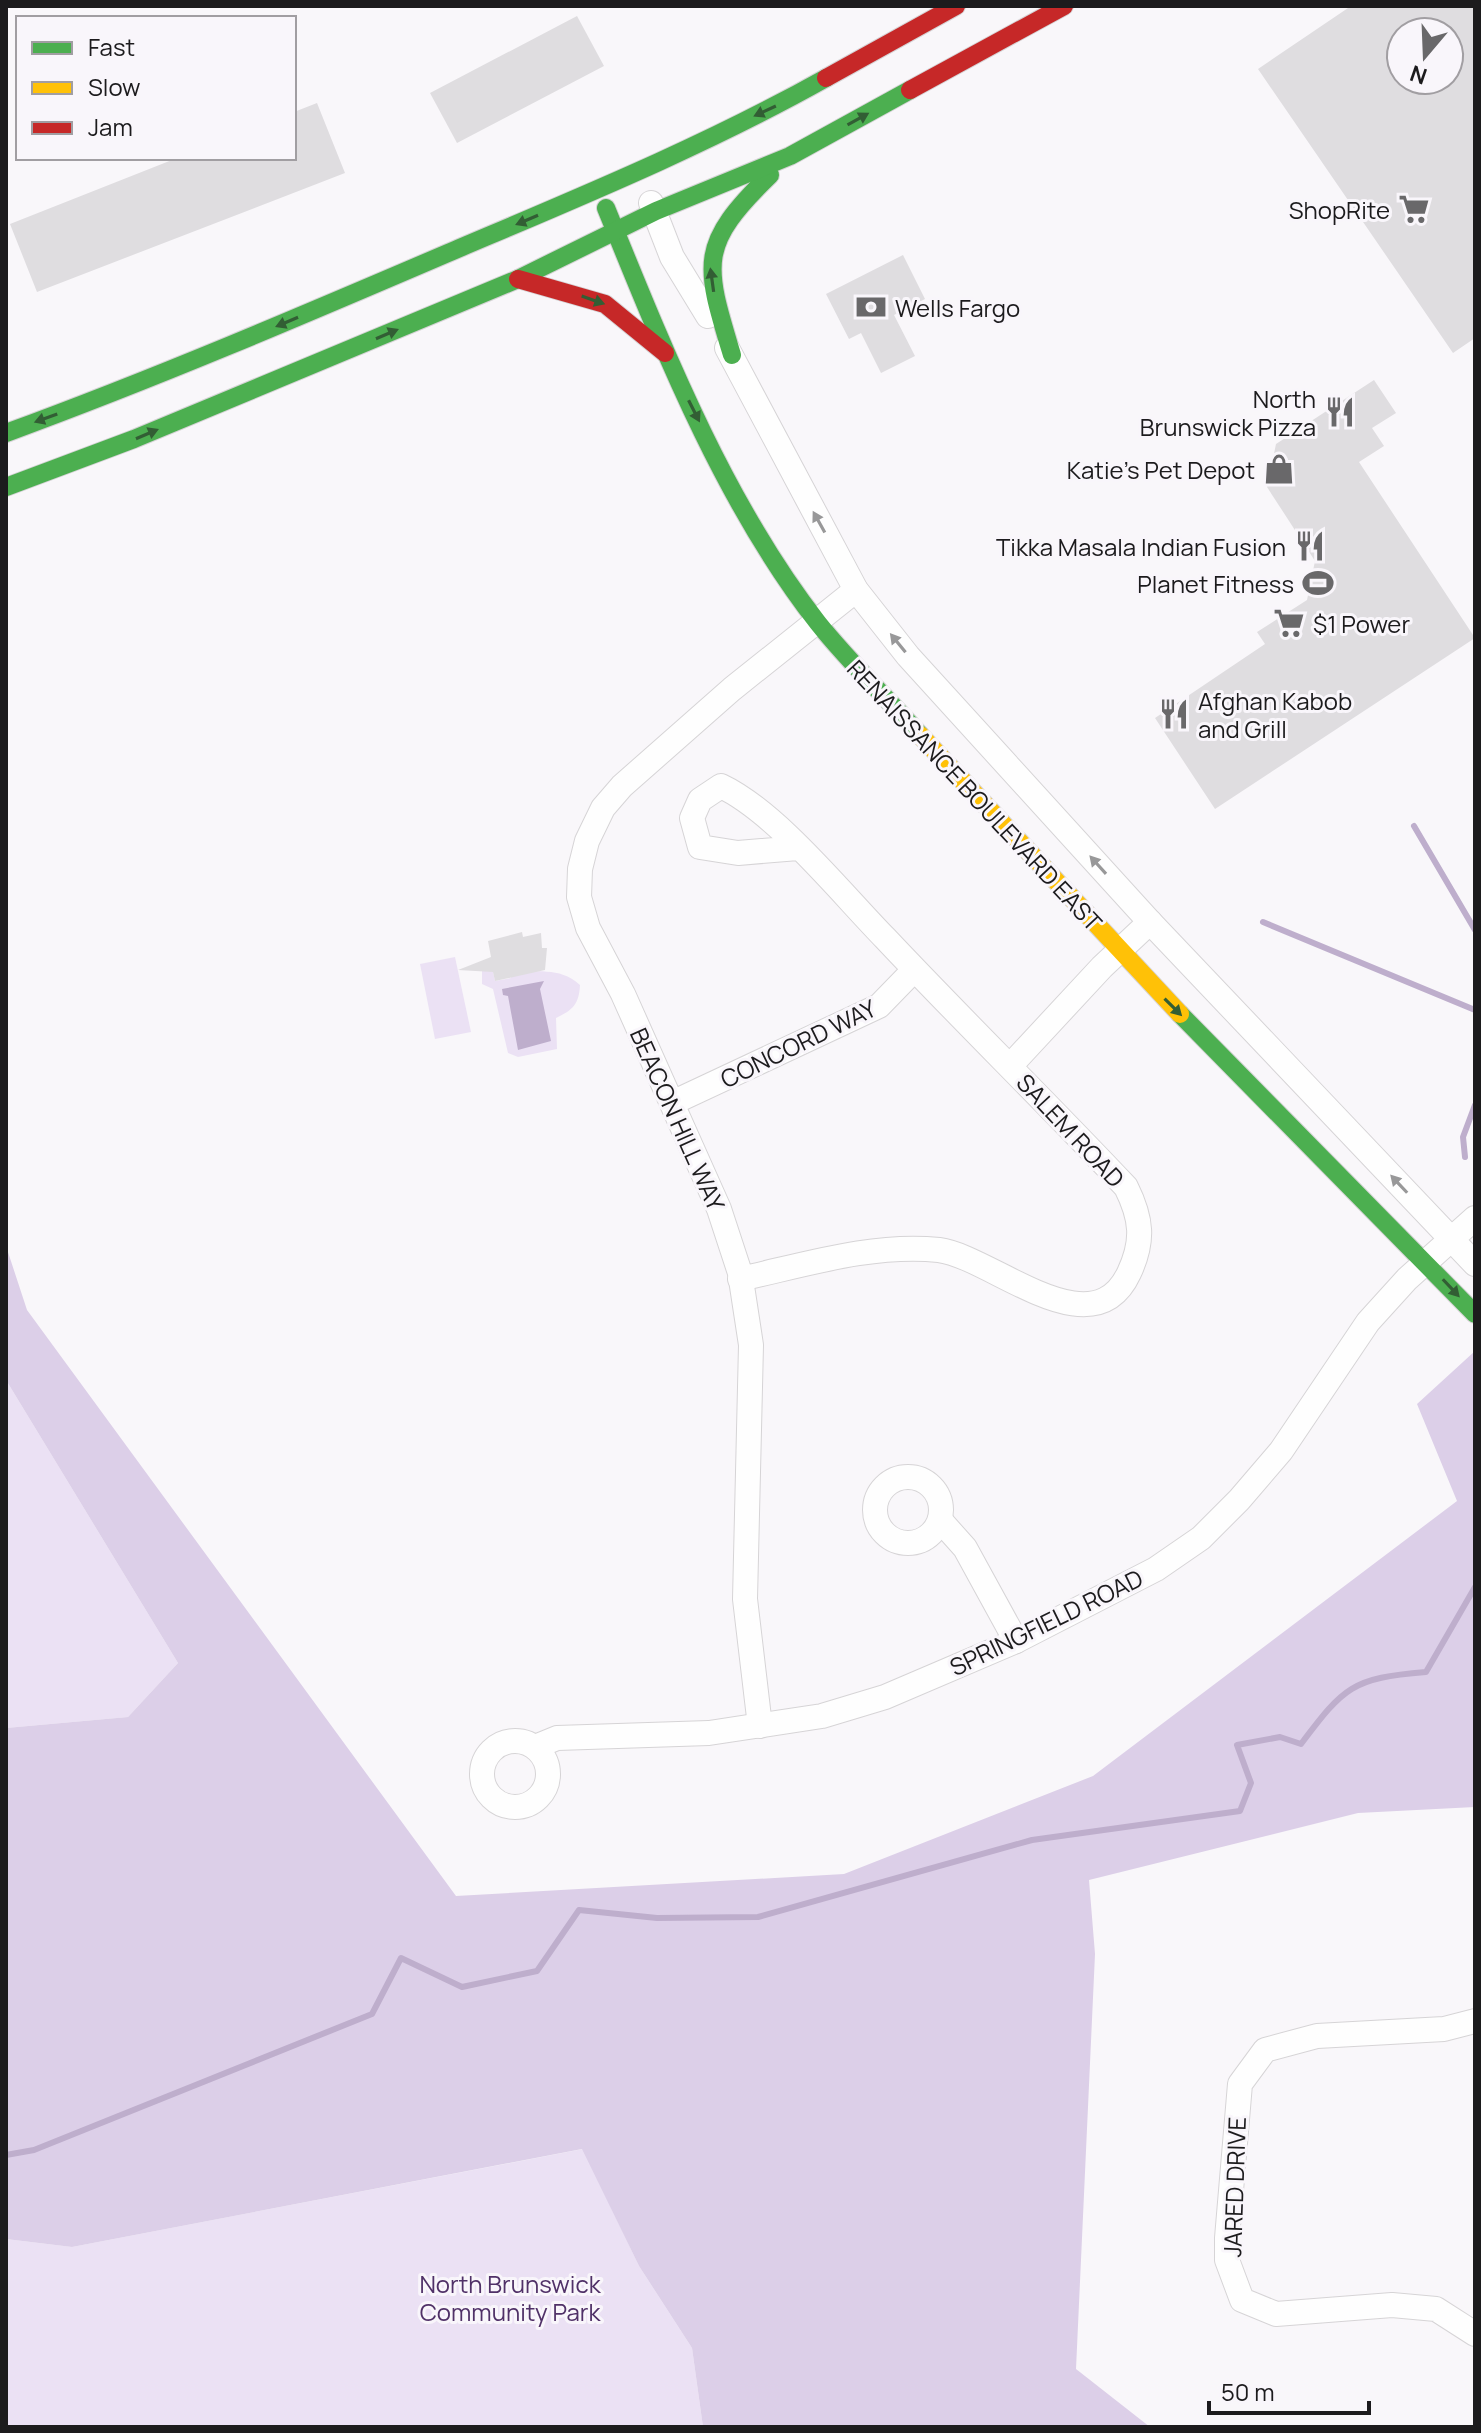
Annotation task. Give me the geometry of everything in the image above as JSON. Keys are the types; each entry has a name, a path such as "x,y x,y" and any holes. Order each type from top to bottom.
{"main road":[{"path":"6,433 148,381 636,172 778,105 956,6"},
{"path":"6,487 134,439 518,279 656,211 790,156 1064,6"},
{"path":"732,355 710,280 710,250 732,210 790,156"},
{"name":"RENAISSANCE BOULEVARD EAST","path":"598,189 665,353 751,522 818,623 1118,951 1475,1314"},
{"path":"518,279 605,304 665,353"}],"street":[{"name":"RENAISSANCE BOULEVARD EAST","path":"636,172 656,211 672,257 732,355 856,590 908,656 1150,922 1475,1264"},
{"name":"BEACON HILL WAY","path":"760,1726 745,1599 751,1345 740,1279 719,1209 623,994 588,928 579,897 587,841 603,808 622,786 732,689 856,590"},
{"name":"SALEM ROAD","path":"740,1279 837,1258 894,1251 940,1250 973,1260 1043,1297 1092,1304 1111,1295 1127,1279 1142,1232 1138,1211 1126,1187 798,848"},
{"path":"1011,1065 1118,951 1150,922"},
{"name":"CONCORD WAY","path":"672,1103 879,1006 914,970"},
{"name":"SPRINGFIELD ROAD","path":"535,1747 557,1738 709,1733 822,1716 885,1697 1016,1641 1156,1569 1201,1538 1281,1451 1368,1322 1426,1262 1475,1218"},
{"path":"940,1520 965,1548 1016,1641"},
{"name":"JARED DRIVE","path":"1475,2021 1444,2029 1317,2036 1265,2050 1240,2084 1227,2260 1242,2300 1276,2314 1392,2305 1436,2309 1475,2334"}],"green space":[{"path":"455,957 471,1032 435,1039 420,964"},
{"path":"482,968 493,972 495,981 511,978 510,968 564,975 580,985 574,1006 556,1018 557,1049 518,1057 508,1053 493,989 482,984"},
{"path":"6,1380 178,1663 128,1717 6,1728"},
{"name":"North Brunswick Community Park","path":"583,2149 639,2266 692,2348 703,2427 6,2427 6,2239 72,2247"}],"shaded area":[{"path":"544,981 540,989 551,1041 518,1050 508,996 503,995 502,989"},
{"path":"6,1246 27,1310 456,1896 844,1874 1093,1776 1457,1501 1417,1404 1475,1351 1475,1807 1358,1813 1089,1880 1095,1954 1076,2369 1150,2427 703,2427 692,2348 639,2266 582,2149 72,2247 6,2239 6,1728 128,1717 178,1663 6,1380"}],"building":[{"name":"ShopRite","path":"1351,6 1475,6 1475,338 1453,353 1258,69"},
{"path":"577,16 604,66 457,143 430,93"},
{"path":"317,103 345,173 37,292 10,224 172,160 296,160 296,111"},
{"name":"Wells Fargo","path":"903,255 925,299 894,315 915,356 881,373 861,333 849,339 826,294"},
{"path":"1374,380 1396,413 1372,428 1384,446 1359,462 1475,638 1215,809 1155,718 1265,644 1257,632 1307,600 1315,561 1267,487 1276,444"},
{"path":"522,932 523,937 541,933 542,948 547,948 545,970 495,981 493,972 458,970 491,957 488,941"}],"waterway":[{"path":"1414,826 1475,930"},
{"path":"1263,922 1475,1010"},
{"path":"1465,1157 1463,1137 1475,1105"},
{"path":"6,2155 34,2150 372,2014 401,1958 462,1987 537,1971 579,1910 657,1918 758,1917 1032,1840 1240,1811 1251,1783 1237,1745 1280,1737 1301,1744 1328,1710 1352,1689 1381,1678 1426,1672 1475,1587"}],"traffic: fast":[{"path":"6,433 228,346 592,192 687,149 826,78"},
{"path":"6,487 134,439 518,279 656,211 790,156 910,90"},
{"path":"732,355 716,298 714,257 719,238 730,220 770,175"},
{"path":"606,208 673,369 753,527 818,623 920,735"},
{"path":"1180,1014 1475,1314"}],"traffic: slow":[{"path":"920,735 1180,1014"}],"traffic: jam":[{"path":"826,78 956,6"},
{"path":"910,90 1064,6"},
{"path":"518,279 605,304 665,353"}],"place":[{"name":"ShopRite","path":"1414,209"},
{"name":"Wells Fargo","path":"871,307"},
{"name":"North Brunswick Pizza","path":"1340,412"},
{"name":"Katie's Pet Depot","path":"1279,469"},
{"name":"Tikka Masala Indian Fusion","path":"1310,546"},
{"name":"Planet Fitness","path":"1318,583"},
{"name":"$1 Power","path":"1289,623"},
{"name":"Afghan Kabob and Grill","path":"1174,714"}]}
